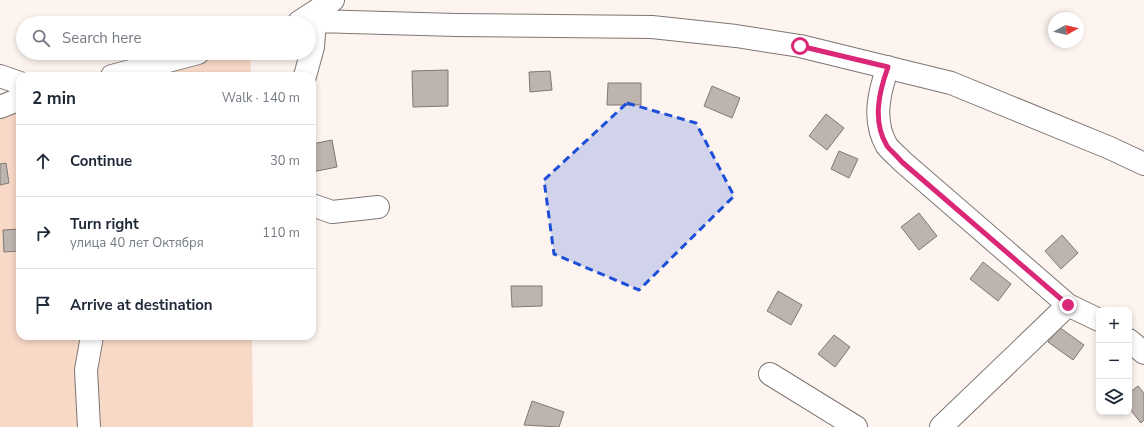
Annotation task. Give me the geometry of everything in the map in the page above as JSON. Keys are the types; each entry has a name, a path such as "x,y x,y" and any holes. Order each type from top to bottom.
{"street":[{"path":"312,16 334,0"},
{"path":"316,22 652,27 736,36 800,46 951,83 1110,148 1144,164"},
{"path":"127,72 172,60"},
{"path":"306,72 309,60"},
{"path":"888,67 879,93 878,114 880,130 888,146 902,162 1068,305 1096,319"},
{"path":"0,76 16,82"},
{"path":"0,107 16,101"},
{"path":"316,206 332,212 378,208"},
{"path":"941,427 1068,305"},
{"path":"89,427 86,370 91,340"},
{"path":"1132,343 1144,353"},
{"path":"770,374 856,427"}],"highlighted area":[{"path":"627,103 696,123 734,196 639,290 554,254 544,180"}],"shaded area":[{"path":"187,60 250,60 251,72 141,72"},
{"path":"16,110 16,340 252,340 253,427 0,427 0,117"}],"building":[{"path":"448,70 448,106 413,107 412,71"},
{"path":"550,71 552,90 530,92 529,72"},
{"path":"608,83 641,83 641,105 607,105"},
{"path":"712,86 740,98 732,118 704,106"},
{"path":"826,114 844,128 827,150 809,136"},
{"path":"332,140 337,167 316,171 316,143"},
{"path":"839,151 858,159 849,178 831,169"},
{"path":"6,163 9,183 0,185 0,164"},
{"path":"919,213 937,236 919,250 901,227"},
{"path":"16,229 16,251 4,252 3,230"},
{"path":"1062,235 1078,253 1061,269 1045,251"},
{"path":"983,262 1011,284 998,301 970,279"},
{"path":"511,286 542,286 542,306 512,307"},
{"path":"778,291 802,305 791,325 767,311"},
{"path":"1059,327 1084,345 1073,360 1048,342"},
{"path":"834,335 850,347 835,367 818,354"},
{"path":"1138,386 1144,393 1144,420 1141,423 1132,412 1132,391"},
{"path":"532,401 564,412 559,427 524,425"}],"route":[{"path":"800,46 888,67 879,93 878,114 880,130 888,146 902,162 1068,305"}]}
